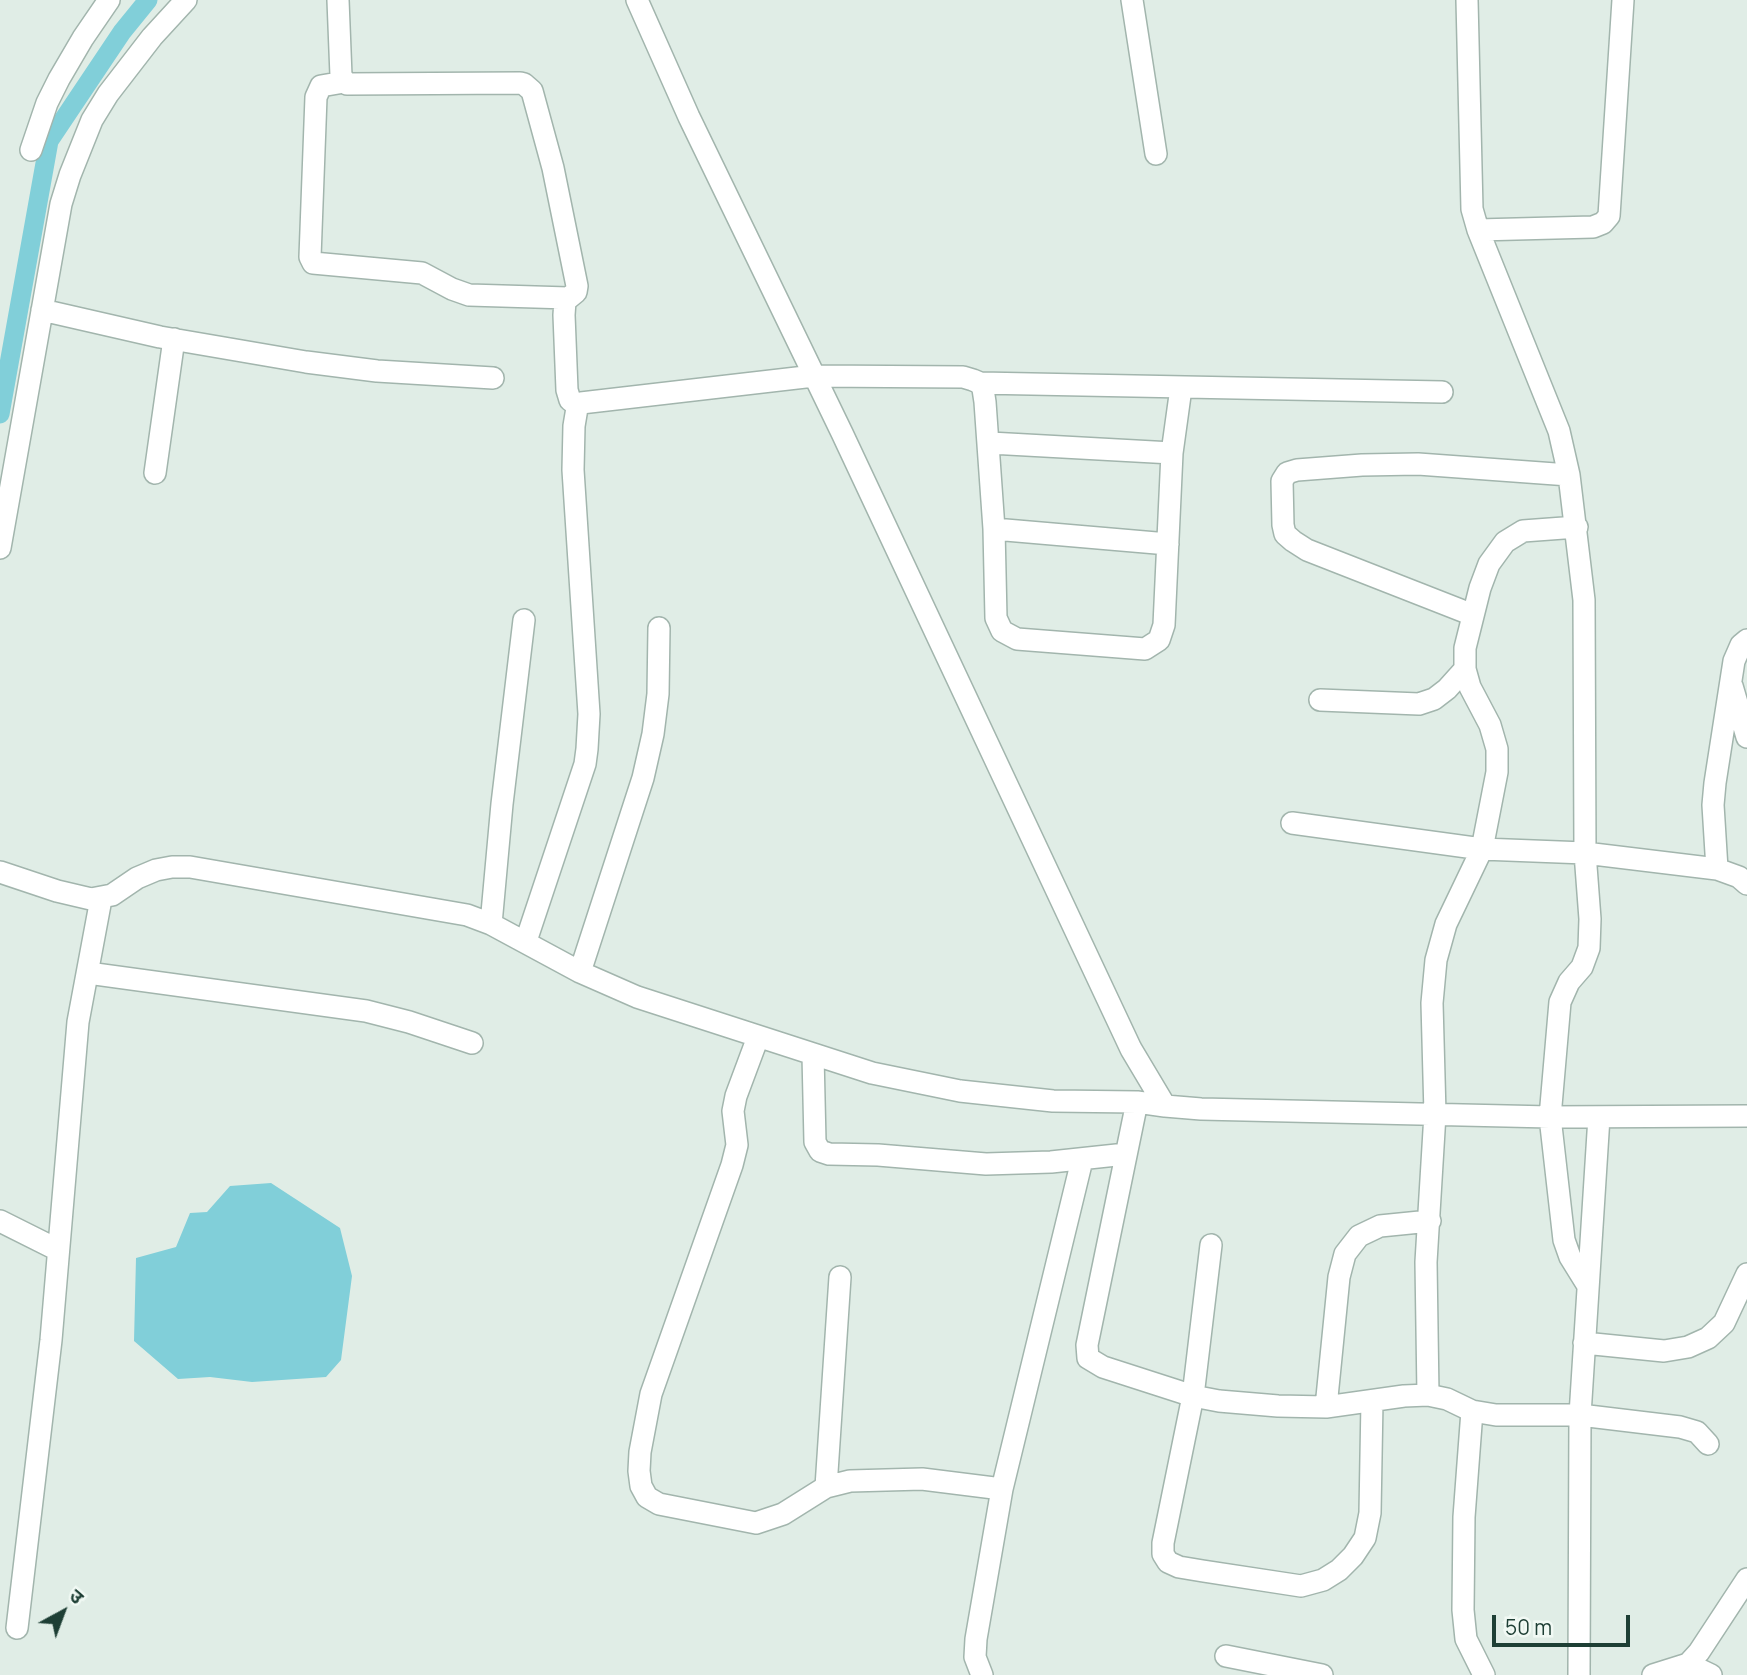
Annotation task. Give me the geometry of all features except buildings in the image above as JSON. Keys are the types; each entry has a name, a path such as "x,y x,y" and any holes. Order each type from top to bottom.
{"street":[{"path":"31,150 53,91 83,38 109,0"},
{"path":"0,548 61,204 92,120 130,65 186,0"},
{"path":"338,0 341,76 344,82"},
{"path":"637,0 689,117 1131,1049 1165,1106"},
{"path":"1132,0 1156,154"},
{"path":"1467,0 1472,209 1559,431 1577,527 1584,600 1585,853 1590,919 1589,948 1582,967 1569,982 1560,1002 1550,1117 1564,1240 1570,1257 1588,1286"},
{"path":"1478,230 1593,227 1603,223 1609,216 1623,0"},
{"path":"568,298 469,295 422,273 313,263 310,257 316,97 321,86 344,82 351,85 520,83 532,91 553,168 577,290 564,304 564,315 567,390 570,400 578,406"},
{"path":"42,310 174,339 306,362 377,371 493,378"},
{"path":"155,473 174,339"},
{"path":"526,941 585,764 587,749 589,714 573,470 578,406 584,401 814,376 962,377 980,383 1442,392"},
{"path":"980,383 990,443 996,618 1002,631 1017,639 1145,649 1159,640 1164,625 1172,453 1181,388"},
{"path":"990,443 1172,453"},
{"path":"1473,615 1307,550 1293,541 1285,534 1283,525 1282,481 1287,473 1362,465 1418,464 1569,475"},
{"path":"1429,1395 1426,1262 1435,1114 1432,1003 1436,960 1446,924 1482,849 1496,772 1497,749 1490,725 1470,687 1465,669 1465,648 1489,564 1505,542 1523,531 1577,527"},
{"path":"995,529 1168,544"},
{"path":"491,924 524,620"},
{"path":"580,972 643,778 658,694 659,628"},
{"path":"1717,869 1714,783 1734,660 1741,645 1747,640"},
{"path":"1320,700 1419,704 1434,699 1465,669"},
{"path":"1730,681 1747,737"},
{"path":"1292,823 1482,849 1585,853 1717,869 1738,877 1747,884"},
{"path":"0,872 57,891 101,899 156,870 190,867 467,915 491,924 580,972 637,997 872,1073 960,1091 1053,1101 1137,1102 1201,1109 1550,1117 1747,1116"},
{"path":"17,1628 51,1340 78,1022 101,899"},
{"path":"88,973 366,1011 410,1022 472,1043"},
{"path":"758,1038 736,1096 733,1111 737,1145 732,1165 651,1394 640,1452 641,1486 648,1497 659,1504 756,1523 783,1514 826,1487 849,1481 922,1479 1002,1489"},
{"path":"813,1055 816,1142 820,1150 829,1154 878,1155 986,1164 1082,1160 1126,1154"},
{"path":"1137,1102 1087,1345 1088,1358 1103,1367 1193,1396 1242,1404 1326,1407 1404,1395 1429,1395 1447,1399 1472,1411 1496,1415 1580,1415 1680,1427 1697,1432 1708,1444"},
{"path":"1580,1675 1580,1415 1599,1117"},
{"path":"982,1675 975,1657 976,1639 1002,1489 1082,1160"},
{"path":"0,1221 58,1250"},
{"path":"1326,1407 1339,1277 1345,1254 1359,1236 1380,1226 1430,1221"},
{"path":"1211,1245 1193,1396 1163,1543 1163,1554 1168,1562 1180,1567 1301,1586 1323,1580 1339,1570 1365,1538 1370,1513 1372,1401"},
{"path":"1584,1343 1664,1351 1688,1347 1708,1338 1724,1324 1747,1274"},
{"path":"826,1487 840,1277"},
{"path":"1472,1411 1464,1517 1463,1610 1466,1639 1485,1675"},
{"path":"1653,1675 1688,1664 1699,1653 1747,1579"},
{"path":"1226,1656 1322,1675"},
{"path":"1688,1664 1711,1675"}],"water":[{"path":"271,1183 340,1228 352,1276 341,1360 326,1377 252,1382 210,1377 178,1379 134,1341 136,1258 176,1247 190,1213 207,1212 230,1186"}],"waterway":[{"path":"0,414 49,141 122,32 148,0"}]}
